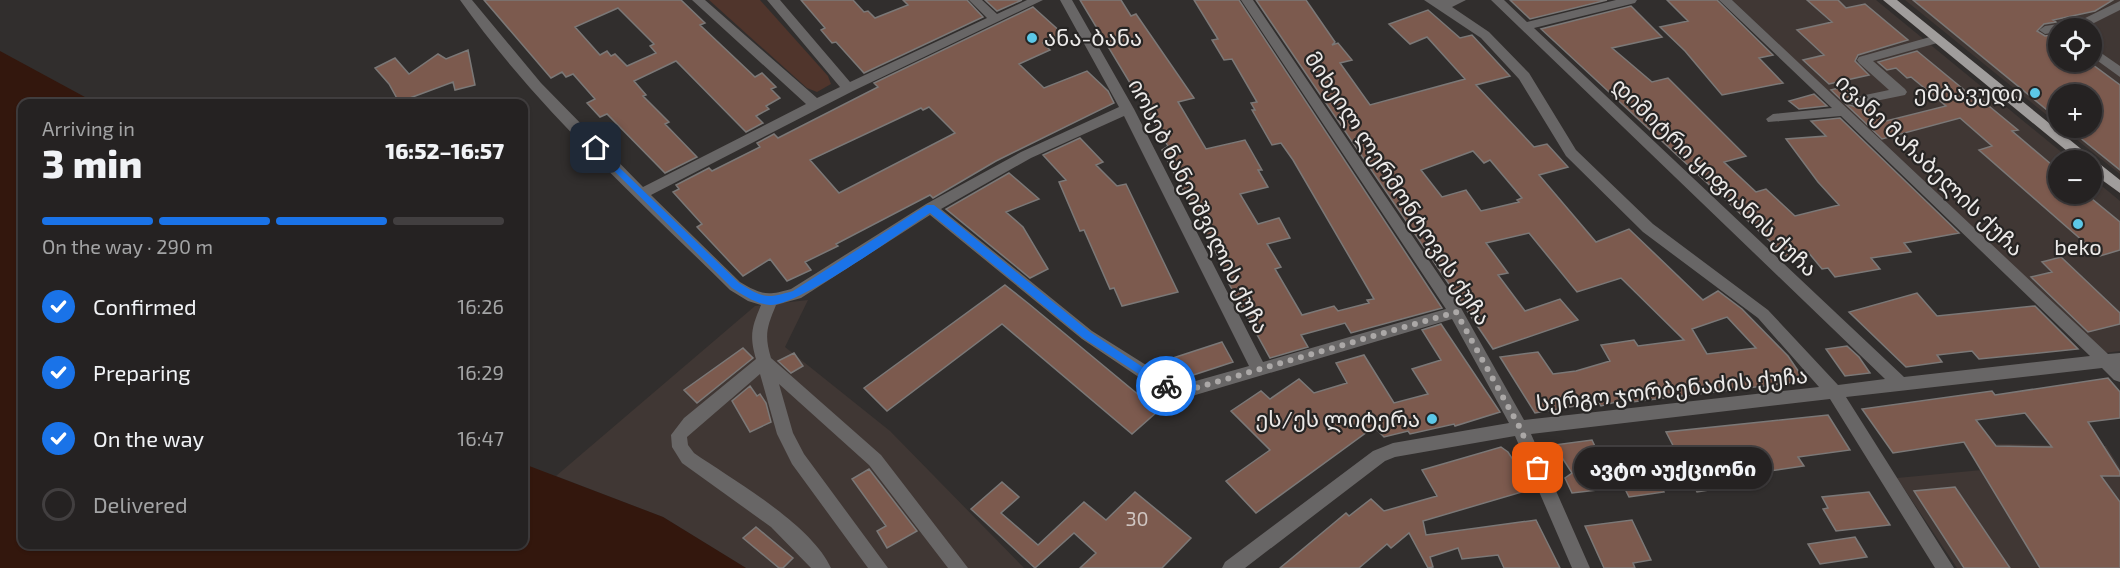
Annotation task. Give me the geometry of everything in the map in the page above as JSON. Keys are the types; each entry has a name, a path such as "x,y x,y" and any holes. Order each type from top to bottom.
{"main road":[{"path":"1890,0 2074,150"},
{"path":"2102,173 2120,188"}],"street":[{"path":"466,0 536,86 641,194 735,286 753,297 771,301 796,294 931,208 1026,155 1127,110"},
{"path":"698,0 815,104"},
{"path":"773,0 848,87"},
{"path":"975,0 995,19"},
{"path":"641,194 848,87 1037,0"},
{"name":"იოსებ ნანეიშვილის ქუჩა","path":"1066,0 1127,110 1259,369"},
{"name":"მიხეილ ლერმონტოვის ქუჩა","path":"1247,0 1456,312 1520,428 1581,568"},
{"path":"1436,3 1460,0"},
{"name":"დიმიტრი ყიფიანის ქუჩა","path":"1497,0 1527,26 1902,385"},
{"path":"1527,26 1631,0"},
{"name":"ივანე მაჩაბელის ქუჩა","path":"1725,0 2113,360 2120,375"},
{"path":"1436,3 1485,35 1524,76 1571,153 1648,228 1763,314 1835,393 1946,568"},
{"path":"2045,30 2082,24 2120,4"},
{"path":"1856,101 1900,92 1863,60 1937,39"},
{"path":"2102,59 2120,73"},
{"path":"1773,119 1844,111"},
{"path":"931,208 1087,335 1170,389 1192,389 1456,312"},
{"path":"771,301 759,328 759,343 785,434 798,459 879,568"},
{"name":"სერგო ჯორბენაძის ქუჩა","path":"1231,568 1379,456 1393,450 1520,428 2113,360"},
{"path":"764,361 690,423 679,435 680,447 688,458 771,518 812,553 822,568"},
{"path":"764,361 875,460 959,568"}],"shaded area":[{"path":"709,0 760,0 828,76 831,84 817,92 807,88"},
{"path":"1732,0 1876,0 2059,150 2048,150 2048,204 2102,204 2102,186 2120,201 2120,351 2104,353"},
{"path":"1905,0 2120,0 2120,174 2102,160 2102,150 2090,150 2075,138 2102,138 2102,84 2048,84 2048,116"},
{"path":"0,51 89,99 18,99 18,549 528,549 528,466 663,517 746,568 0,568"},
{"path":"808,300 785,347 890,431 1024,568 746,568 663,517 556,476 755,306"},
{"path":"1963,443 2106,446 2120,468 2120,568 1957,568 1897,478 1982,470"}],"building":[{"path":"484,0 681,0 705,23 700,25 755,77 762,73 776,87 771,89 780,98 766,106 769,109 756,116 763,123 746,132 676,61 634,81 646,95 643,96 669,122 665,124 697,157 665,173 607,114 600,117 587,103 595,99 573,74 566,77 562,72 551,78","holes":["618,8 654,44 650,46 656,53 627,66 615,54 611,56 607,51 600,55 575,27"]},
{"path":"801,0 853,0 864,12 868,11 875,18 908,5 903,0 967,0 983,17 864,73 836,42 832,43 821,30 825,28"},
{"path":"985,0 1022,0 997,11"},
{"path":"1080,0 1121,0 1131,16 1136,14 1194,98 1178,102 1206,149 1245,140 1262,170 1258,170 1268,187 1240,194 1258,224 1279,218 1290,238 1267,244 1281,267 1275,269 1302,315 1334,306 1338,311 1369,303 1367,300 1374,299 1293,160 1281,143 1272,145 1252,110 1255,110 1251,103 1257,102 1232,59 1224,60 1212,40 1218,39 1194,0 1239,0 1442,308 1351,333 1345,323 1301,335 1308,347 1270,358 1228,282 1231,281 1162,150 1168,146"},
{"path":"1256,0 1306,0 1335,42 1332,45 1338,43 1352,60 1340,63 1370,105 1465,79 1427,37 1410,44 1389,24 1428,10 1460,38 1472,35 1510,76 1476,85 1534,147 1547,144 1568,167 1539,175 1596,242 1629,229 1703,300 1718,291 1742,309 1788,356 1805,381 1632,402 1631,398 1601,406 1598,402 1535,413 1500,357 1538,352 1553,374 1576,371 1610,361 1601,345 1634,340 1638,346 1684,340 1621,278 1577,292 1529,233 1486,243 1508,273 1498,275 1525,311 1560,299 1578,320 1493,349","holes":["1473,151 1484,163 1490,160 1522,198 1517,200 1519,202 1481,211 1466,190 1442,197 1421,170","1727,317 1756,348 1707,354 1692,329"]},
{"path":"1510,0 1607,0 1530,19"},
{"path":"1667,0 1717,0 1773,55 1759,58 1783,83 1722,95 1685,51 1660,27 1688,21"},
{"path":"1807,0 1838,0 1846,8 1865,4 1908,40 1858,55 1855,61 1869,75 1829,84 1803,60 1824,55 1797,30 1832,22"},
{"path":"1913,0 2113,0 2095,11 2062,18 2048,18 2048,23 2037,31 2048,36 2048,72 2102,72 2120,85 2120,170 2102,155 2102,150 2095,150 2080,138 2102,138 2102,84 2048,84 2048,111"},
{"path":"1631,6 1662,37 1612,48 1652,82 1668,78 1746,156 1724,162 1756,192 1766,189 1795,216 1839,205 1818,182 1786,139 1826,136 1811,121 1840,118 1959,233 1904,243 1911,252 1871,258 1880,269 1835,277 1828,268 1822,269 1808,252 1787,257 1541,29"},
{"path":"1033,7 1063,34 1043,43 1050,50 1019,64 1044,88 1087,71 1108,91 1114,103 996,161 933,198 930,195 836,244 838,246 805,262 811,270 787,281 770,259 743,276 697,227 702,224 673,192 679,189 676,185 709,168 712,171 760,147 757,143 774,134 778,138 878,87 874,83","holes":["929,107 955,133 839,193 810,160 921,108 923,110"]},
{"path":"468,50 475,85 455,90 453,82 407,99 397,99 389,84 375,68 395,58 409,74 438,54 446,59"},
{"path":"1917,51 1968,93 1972,92 2018,130 2012,131 2048,162 2048,204 2098,204 2120,222 2120,250 2100,256 1979,150 1992,146 1960,118 1882,139 1831,90 1847,86 1856,95 1849,97 1847,100 1849,105 1856,107 1868,105 1886,121 1946,106 1911,77 1907,78 1896,68 1887,70 1878,62"},
{"path":"1814,94 1827,106 1799,109 1789,101"},
{"path":"1080,138 1103,162 1096,165 1117,186 1126,184 1178,292 1122,306 1114,288 1110,289 1084,230 1080,231 1059,182 1066,180 1043,155"},
{"path":"1009,173 1039,199 1006,212 1023,227 1048,269 1030,278 946,209"},
{"path":"2061,257 2120,313 2120,324 2088,332 2031,277 2052,272 2042,262"},
{"path":"1005,285 1158,411 1132,434 1002,324 887,411 864,388"},
{"path":"1917,293 1937,316 2035,306 2078,349 1979,359 1972,351 1937,355 1942,362 1906,367 1849,312"},
{"path":"1441,324 1500,412 1455,426 1454,424 1410,434 1408,431 1384,437 1374,427 1256,513 1226,481 1270,450 1231,411 1261,391 1270,399 1299,379 1314,393 1347,383 1336,363 1364,355 1394,403 1428,394 1412,369 1441,360 1422,330"},
{"path":"1222,342 1233,362 1181,379 1170,359"},
{"path":"1847,346 1859,357 1870,373 1845,376 1826,349"},
{"path":"743,348 753,358 697,403 684,390"},
{"path":"794,353 803,366 791,373 778,361"},
{"path":"2108,378 2120,392 2120,418 2088,422 2120,472 2120,476 2101,476 2120,502 2120,568 2040,568 1964,442 1893,453 1862,409 1992,391 1995,395","holes":["2025,413 2052,447 1996,446 1976,420"]},
{"path":"750,386 766,403 771,422 750,432 732,401"},
{"path":"1828,415 1850,450 1798,457 1804,466 1763,472 1757,461 1725,465 1737,486 1697,492 1666,432"},
{"path":"1592,440 1601,459 1643,453 1664,492 1629,497 1624,487 1572,493 1565,478 1572,473 1554,445"},
{"path":"1501,447 1508,452 1532,489 1423,521 1426,535 1536,520 1560,568 1504,568 1498,555 1462,559 1458,548 1430,557 1433,567 1428,568 1409,533 1391,548 1387,544 1359,568 1280,568 1346,513 1349,516 1371,499 1384,511 1437,496 1422,470"},
{"path":"869,469 917,531 887,548 877,531 886,526 852,479"},
{"path":"1002,482 1019,497 1001,513 1038,545 1084,502 1106,520 1135,492 1191,538 1162,568 1080,568 1096,553 1074,533 1035,568 971,509"},
{"path":"1955,487 2010,568 1964,568 1914,491"},
{"path":"1869,492 1890,525 1836,531 1823,509 1828,508 1822,497"},
{"path":"1632,520 1651,560 1633,563 1635,568 1604,568 1585,526"},
{"path":"756,527 793,558 783,568 779,568 743,538"},
{"path":"1855,537 1867,557 1820,564 1808,544"}],"way so far":[{"path":"1166,386 1170,389 1192,389 1456,312 1520,428 1538,468"}],"place":[{"name":"ანა-ბანა","path":"1032,38"},
{"name":"ემბავუდი","path":"2035,93"},
{"name":"beko","path":"2078,224"},
{"name":"ეს/ეს ლიტერა","path":"1432,419"},
{"name":"ავტო აუქციონი","path":"1538,468"}],"route":[{"path":"596,148 735,286 753,297 771,301 796,294 931,208 1087,335 1166,386"}]}
